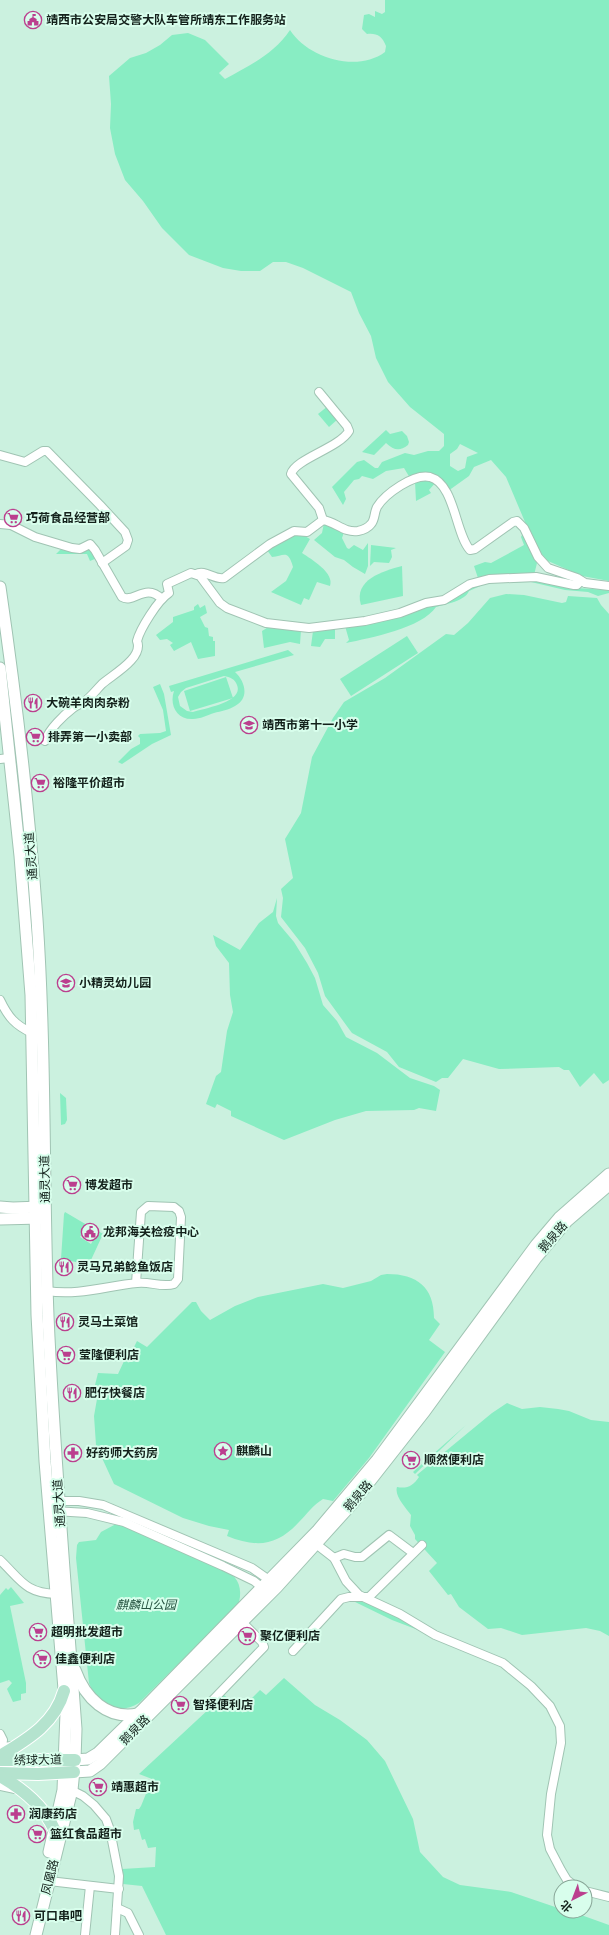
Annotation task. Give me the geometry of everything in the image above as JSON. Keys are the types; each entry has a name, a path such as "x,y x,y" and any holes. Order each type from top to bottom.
{"main road":[{"name":"通灵大道","path":"0,587 13,682 37,919 41,994 40,1212 37,1315 54,1506 71,1657 76,1729 69,1766"},
{"name":"通灵大道","path":"0,668 5,758 20,856 31,995 40,1212 48,1291 52,1393 56,1594 69,1766"},
{"name":"鹅泉路","path":"71,1794 242,1623 270,1587 378,1460 536,1245 561,1216 609,1174"},
{"name":"鹅泉路","path":"69,1766 93,1757 316,1544 352,1504 396,1449 546,1245 575,1214 609,1184"},
{"path":"0,1207 40,1212"},
{"path":"0,1219 40,1212"},
{"path":"71,1657 83,1687 95,1703 104,1710 117,1714 138,1714"},
{"path":"1,1750 19,1745 33,1736 47,1722 62,1701 64,1692"},
{"name":"绣球大道","path":"0,1760 69,1766"},
{"path":"69,1766 90,1771 96,1768"},
{"name":"绣球大道","path":"0,1772 38,1774 69,1766"},
{"name":"凤凰路","path":"36,1935 71,1794 69,1766"},
{"name":"凤凰路","path":"30,1935 69,1766"},
{"path":"0,1776 23,1792 43,1810 54,1829"}],"street":[{"path":"320,392 347,426 348,431 324,451 304,460 292,470 291,474 319,508 324,520 348,530 364,530 372,524 377,508 389,494 417,477 431,478 436,480 446,491 470,550 474,549 513,522 517,521 524,528 534,551 541,562 552,570 591,584 609,586"},
{"path":"0,455 25,462 43,451 47,451 100,504 125,532 128,540 126,546 102,562"},
{"path":"45,740 71,710 83,702 102,684 126,666 138,648 138,637 162,599 169,593 167,584 169,582 191,573 196,574 203,572 220,579 224,578 270,544 294,531 307,532 324,520"},
{"path":"0,524 11,525 35,537 72,548 80,549 90,544 120,594 124,598 148,592 154,593 162,599"},
{"path":"196,574 206,582 220,603 227,608 266,623 309,628 365,621 400,613 426,603 444,600 470,584 489,579 536,577 574,585 577,585 581,581"},
{"path":"0,1000 8,1017 14,1023 32,1033"},
{"path":"48,1291 88,1291 136,1283 167,1285 176,1282 178,1279 181,1217 179,1211 174,1207 148,1206 141,1212 136,1283"},
{"path":"54,1506 79,1501 112,1509 252,1568 270,1587"},
{"path":"54,1506 87,1512 124,1522 270,1587"},
{"path":"334,1558 344,1554 354,1557 362,1556 389,1535 414,1553"},
{"path":"316,1544 334,1558 346,1581 363,1597 400,1614 435,1635 503,1663 531,1686 550,1706 560,1726 561,1743 551,1794 547,1835 550,1849 560,1870 566,1879"},
{"path":"293,1651 341,1599 349,1597 363,1597 372,1594 422,1545"},
{"path":"0,1560 29,1589 42,1594 56,1594"},
{"path":"209,1704 264,1647 262,1642 242,1623"},
{"path":"0,1734 3,1740 1,1750"},
{"path":"0,1786 23,1792"},
{"path":"71,1794 84,1796 106,1819 110,1830 119,1871 115,1935"},
{"path":"49,1881 119,1889"},
{"path":"85,1935 90,1886"},
{"path":"593,1893 609,1897"},
{"path":"117,1908 128,1913 139,1935"},
{"path":"41,1915 86,1918"}],"green space":[{"path":"385,0 609,0 609,581 582,576 548,561 536,548 506,477 491,460 474,467 469,476 448,491 439,480 410,478 404,468 386,471 373,479 362,476 359,479 354,480 344,492 346,499 343,505 332,487 357,462 364,460 375,468 378,468 382,462 405,453 414,455 428,451 439,451 444,446 444,434 410,407 388,382 376,358 371,336 359,313 351,292 303,268 286,262 273,262 260,271 241,271 223,268 189,255 162,228 143,201 125,180 115,154 110,128 111,104 109,76 130,58 146,53 160,45 172,35 188,33 205,40 229,64 219,73 225,79 252,64 277,46 290,30 298,40 308,48 321,55 347,62 361,61 374,58 385,52 386,46 381,38 374,34 367,34 362,29 364,15 369,14 375,17 375,11 382,14 385,12","holes":["460,444 478,453 467,457 465,468 458,471 450,466 450,454 457,449"]},
{"path":"328,406 338,419 329,427 318,414"},
{"path":"386,430 390,434 402,431 407,436 409,442 408,445 402,449 397,449 386,443 374,455 362,452"},
{"path":"425,478 436,482 429,490 431,493 416,501 415,482"},
{"path":"324,523 344,532 342,538 349,549 354,545 363,550 368,543 368,566 365,574 344,560 335,557 314,540 322,533"},
{"path":"523,533 537,563 534,575 478,578 474,566 485,562 491,563 524,545 521,537"},
{"path":"292,535 303,535 310,539 302,553 326,571 331,581 330,586 317,582 309,600 304,598 301,605 271,592 286,581 293,567 287,556 283,555 272,557 267,550"},
{"path":"371,545 396,548 391,550 392,557 389,563 374,562 370,566"},
{"path":"63,547 90,550 97,558 90,561 87,554 56,554"},
{"path":"402,566 403,596 361,605 361,589 365,583 379,574"},
{"path":"530,579 576,588 609,590 609,593 598,596 588,592 565,590 531,582 487,583 469,591 459,600 436,607 419,621 408,626 381,635 346,643 349,640 345,626 462,590 483,582"},
{"path":"506,594 524,595 562,603 566,602 568,596 597,598 609,614 609,1080 603,1084 594,1073 580,1087 569,1070 564,1070 559,1067 499,1069 463,1059 448,1078 442,1078 436,1082 399,1067 387,1052 352,1033 325,996 318,973 305,948 281,917 283,898 281,889 293,878 285,839 301,813 312,757 333,718 344,702 385,678 446,634 454,635 468,623 490,598"},
{"path":"198,604 200,608 205,605 207,613 200,617 205,627 208,628 209,636 213,637 213,641 215,641 215,656 198,659 191,642 174,651 170,645 173,643 167,639 160,640 156,635 173,622 173,617 194,610 194,607"},
{"path":"270,626 301,630 300,644 290,642 264,648 262,631"},
{"path":"335,626 335,639 325,639 320,647 311,646 313,631 321,631"},
{"path":"407,636 418,653 351,696 340,679"},
{"path":"288,650 294,655 235,672 241,680 244,689 243,699 240,703 230,708 198,718 187,719 176,711 173,701 174,691 171,692 169,686","holes":["224,676 234,680 236,683 238,691 235,696 222,703 193,712 187,711 180,706 178,697 186,688"]},
{"path":"226,677 233,698 190,711 184,691"},
{"path":"160,684 164,694 171,735 152,744 122,764 118,762 131,749 140,744 140,738 138,736 140,734 160,733 166,731 163,710 153,687"},
{"path":"277,898 276,916 278,923 294,942 307,963 315,978 323,1005 337,1021 346,1037 377,1053 410,1078 434,1086 440,1090 436,1111 419,1108 414,1110 366,1111 335,1120 284,1140 231,1116 231,1111 217,1104 215,1108 206,1104 216,1076 221,1072 227,1031 233,1012 230,995 229,963 216,946 213,935 240,950 259,923 273,912"},
{"path":"60,1093 66,1098 67,1120 65,1124 61,1125"},
{"path":"65,1212 87,1225 80,1237 91,1244 98,1231 103,1234 91,1260 101,1265 100,1267 61,1259"},
{"path":"381,1275 398,1275 415,1280 422,1284 427,1290 431,1298 434,1318 440,1324 429,1340 445,1352 369,1458 333,1501 323,1499 319,1501 291,1530 283,1536 274,1540 257,1543 238,1540 227,1536 229,1530 183,1518 114,1484 96,1445 94,1416 97,1399 92,1397 98,1373 118,1374 125,1359 128,1359 137,1341 147,1347 192,1302 196,1302 201,1311 210,1320 235,1306 258,1297 323,1284 343,1288 371,1281"},
{"path":"507,1403 522,1409 540,1407 569,1411 591,1420 609,1422 609,1636 600,1631 586,1628 522,1635 501,1628 488,1629 459,1607 451,1594 448,1595 429,1571 437,1563 415,1539 415,1535 410,1526 411,1515 397,1494 397,1487 404,1488 412,1485 419,1477 417,1475 418,1474 492,1413"},
{"path":"466,1425 415,1474 413,1472"},
{"name":"麒麟山公园","path":"116,1524 123,1525 231,1574 237,1580 240,1588 238,1605 139,1703 131,1707 123,1708 109,1706 103,1702 97,1697 89,1683 76,1558 77,1545 79,1542 96,1540 101,1532"},
{"path":"11,1587 24,1603 10,1606 26,1683 26,1693 21,1694 21,1700 13,1702 7,1689 12,1683 9,1680 0,1683 0,1595 6,1588 8,1590"},
{"path":"351,1600 360,1601 380,1608 426,1633 392,1620"},
{"path":"284,1678 315,1705 340,1720 367,1740 385,1761 413,1819 420,1852 443,1877 460,1885 511,1892 553,1906 553,1919 592,1919 609,1925 609,1935 166,1935 142,1886 123,1884 122,1869 155,1867 156,1847 148,1848 145,1839 142,1840 139,1829 134,1830 133,1822 136,1809 139,1809 141,1806 152,1779 139,1774 224,1695 234,1704 249,1701 260,1690 266,1695"}],"place":[{"name":"靖西市公安局交警大队车管所靖东工作服务站","path":"33,20"},
{"name":"巧荷食品经营部","path":"13,518"},
{"name":"大碗羊肉肉杂粉","path":"33,703"},
{"name":"靖西市第十一小学","path":"249,725"},
{"name":"排弄第一小卖部","path":"35,737"},
{"name":"裕隆平价超市","path":"40,783"},
{"name":"小精灵幼儿园","path":"66,983"},
{"name":"博发超市","path":"72,1185"},
{"name":"龙邦海关检疫中心","path":"90,1232"},
{"name":"灵马兄弟鲶鱼饭店","path":"64,1267"},
{"name":"灵马土菜馆","path":"65,1322"},
{"name":"莹隆便利店","path":"66,1355"},
{"name":"肥仔快餐店","path":"72,1393"},
{"name":"麒麟山","path":"223,1451"},
{"name":"好药师大药房","path":"73,1453"},
{"name":"顺然便利店","path":"411,1460"},
{"name":"超明批发超市","path":"38,1632"},
{"name":"聚亿便利店","path":"247,1636"},
{"name":"佳鑫便利店","path":"42,1659"},
{"name":"智择便利店","path":"180,1705"},
{"name":"靖惠超市","path":"98,1787"},
{"name":"润康药店","path":"16,1814"},
{"name":"篮红食品超市","path":"37,1834"},
{"name":"可口串吧","path":"21,1916"}]}
